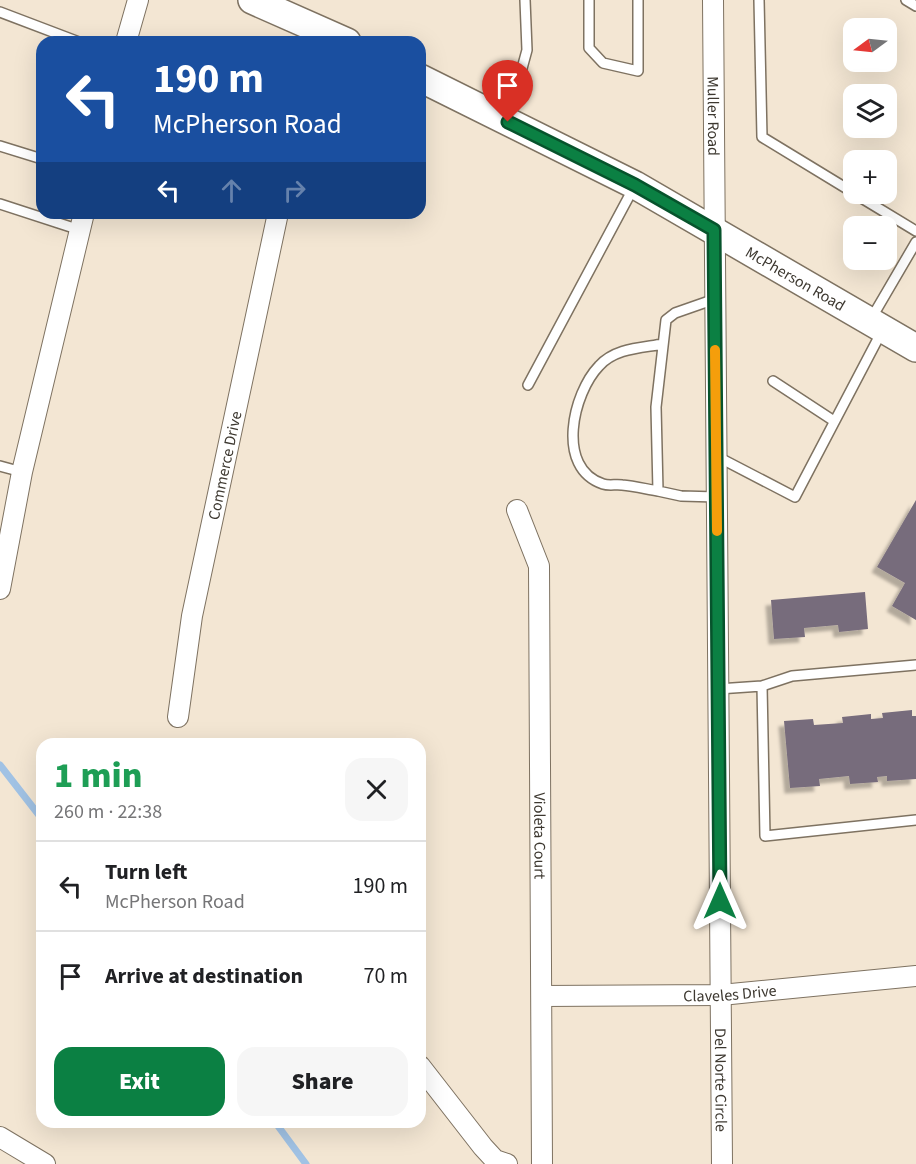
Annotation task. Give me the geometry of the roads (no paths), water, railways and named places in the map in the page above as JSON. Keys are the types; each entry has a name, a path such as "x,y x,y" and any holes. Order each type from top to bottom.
{"main road":[{"path":"252,0 316,35"},
{"name":"McPherson Road","path":"426,81 635,185 916,348"}],"street":[{"path":"128,36 138,0"},
{"name":"Muller Road","path":"713,0 718,689"},
{"name":"Commerce Drive","path":"178,717 192,616 277,219"},
{"path":"0,589 22,472 82,221"},
{"name":"Violeta Court","path":"517,510 538,566 543,1164"},
{"name":"Del Norte Circle","path":"718,689 722,1164"},
{"name":"Claveles Drive","path":"542,996 721,995 916,976"},
{"path":"426,1074 483,1147 495,1160 507,1164"},
{"path":"0,1137 45,1164"}],"lane":[{"path":"508,122 527,50 525,0"},
{"path":"589,0 589,48 603,63 638,70 638,0"},
{"path":"759,0 762,137 843,186"},
{"path":"906,0 916,6"},
{"path":"0,12 63,36"},
{"path":"0,146 36,157"},
{"path":"528,386 635,185"},
{"path":"0,204 36,211"},
{"path":"872,204 916,231"},
{"path":"716,456 795,497 834,421 916,242"},
{"path":"658,491 656,407 666,321 675,313 715,299"},
{"path":"663,344 619,352 599,366 580,398 572,427 574,451 586,473 604,484 681,496 717,497"},
{"path":"773,381 834,421"},
{"path":"0,466 22,472"},
{"path":"718,689 762,686 792,676 916,665"},
{"path":"762,686 765,836 916,820"}],"waterway":[{"path":"0,765 36,811"},
{"path":"279,1128 306,1164"}]}
